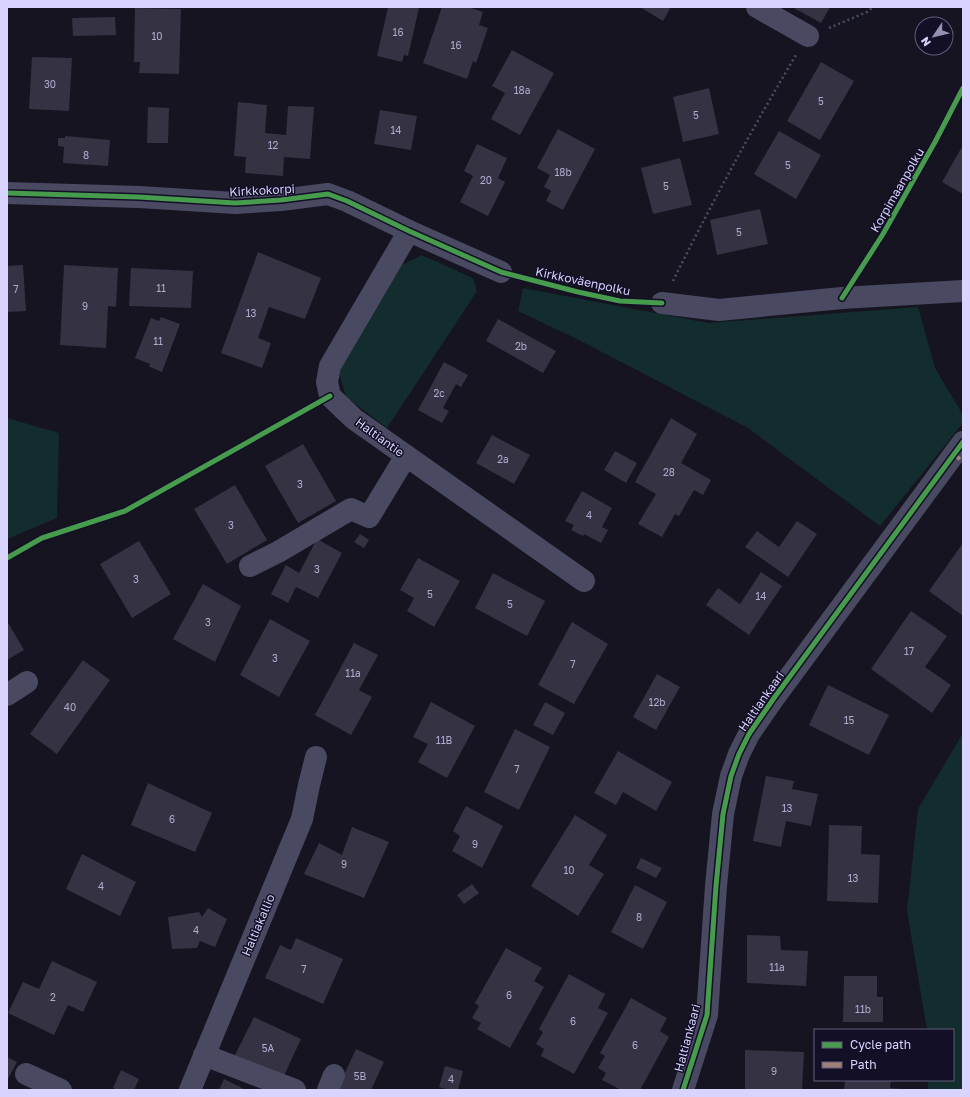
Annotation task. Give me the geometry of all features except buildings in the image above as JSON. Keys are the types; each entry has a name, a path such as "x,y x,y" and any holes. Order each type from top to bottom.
{"street":[{"path":"757,7 808,36"},
{"name":"Kirkkokorpi","path":"7,193 139,197 236,203 281,200 328,194 347,201 409,232 501,272"},
{"name":"Haltiantie","path":"409,232 330,366 327,382 330,396 354,419 584,582"},
{"path":"662,303 719,310 842,298 963,291"},
{"name":"Haltiankaari","path":"683,1090 707,1015 716,886 723,814 731,776 739,754 749,734 774,698 963,442"},
{"path":"250,566 278,552 351,509 369,517 406,456"},
{"path":"7,695 27,682"},
{"name":"Haltiakallio","path":"190,1090 302,819 316,757"},
{"path":"204,1055 295,1090"},
{"path":"26,1074 61,1090"}],"path":[{"path":"662,303 698,232 767,104 808,36 867,12 873,7"}],"green space":[{"path":"422,255 473,278 477,291 387,428 346,397 339,372 397,267"},
{"path":"523,288 708,323 918,307 935,368 963,415 963,423 880,526 748,428 577,339 518,311"},
{"path":"7,418 59,433 57,518 7,539"},
{"path":"963,733 963,1090 928,1090 928,1081 954,1081 954,1029 927,1029 907,911 918,809"}],"marked path":[{"path":"954,454 963,462"}],"cycle path":[{"name":"Korpimaanpolku","path":"842,298 883,234 935,142 963,88"},
{"name":"Kirkkoväenpolku","path":"7,193 139,197 235,203 281,200 328,194 347,201 409,231 501,272 578,292 620,301 662,303"},
{"path":"7,558 42,538 125,511 330,396"},
{"path":"683,1090 707,1015 716,886 723,814 731,776 739,754 749,734 774,698 963,442"}]}
